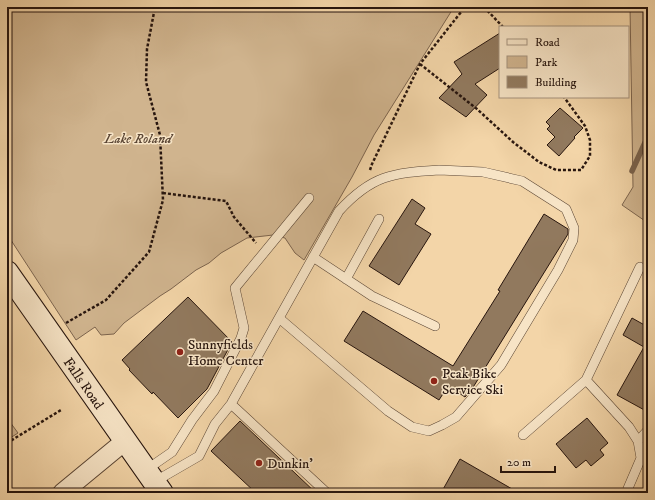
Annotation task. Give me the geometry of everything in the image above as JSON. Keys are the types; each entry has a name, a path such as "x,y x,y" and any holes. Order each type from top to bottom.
{"main road":[{"name":"Falls Road","path":"9,279 154,482"}],"street":[{"path":"62,493 125,442"}],"lane":[{"path":"154,482 199,456 215,424 231,404 313,257 339,211 365,186 383,178 406,172 439,170 483,172 522,181 566,209 574,228 573,240 558,270 501,365 456,417 429,431 412,427 388,411 279,318"},
{"path":"154,482 192,420 214,391 241,338 244,328 235,288 309,198"},
{"path":"346,279 379,219"},
{"path":"313,257 372,296 435,326"},
{"path":"524,435 586,380 640,267"},
{"path":"586,380 628,427 638,441 641,458 626,493"},
{"path":"231,404 327,493"},
{"path":"638,441 648,430"}],"path":[{"path":"49,333 106,300 149,252 164,200 160,134 146,82 147,49 155,7"},
{"path":"365,186 372,164 420,64 465,7"},
{"path":"484,7 502,26"},
{"path":"420,64 477,109 513,142 538,162 556,170 580,170 590,156 590,140 585,126 565,98"},
{"path":"163,193 226,201 234,217 265,252"},
{"path":"7,443 61,410"}],"green space":[{"name":"Lake Roland","path":"7,7 454,7 374,135 352,177 304,260 295,253 285,238 273,235 247,238 196,270 124,323 114,334 101,335 95,327 76,340 7,234"},
{"path":"630,7 648,7 648,223 622,205 633,187"},
{"path":"10,422 18,433 7,440 7,424"}],"building":[{"path":"499,34 499,69 475,84 487,95 466,117 439,98 462,74 454,62"},
{"path":"560,108 583,128 559,156 547,145 555,137 547,129 550,126 546,122"},
{"path":"412,199 425,208 415,224 431,234 399,285 369,266"},
{"path":"544,214 568,229 568,234 472,389 465,397 448,386 439,400 344,341 363,311 453,366 500,291 498,290"},
{"name":"Sunnyfields Home Center","path":"188,297 232,342 207,389 178,418 153,392 152,394 129,370 130,369 122,360"},
{"path":"632,318 648,327 648,412 617,395 644,347 623,335"},
{"path":"587,418 608,443 600,450 604,455 591,466 586,460 576,468 556,444"},
{"path":"240,421 316,493 256,493 211,451"},
{"path":"460,459 519,493 441,493"}],"waterway":[{"path":"632,171 648,136"}],"place":[{"name":"Sunnyfields Home Center","path":"180,352"},
{"name":"Peak Bike Service Ski","path":"434,381"},
{"name":"Dunkin'","path":"259,463"}]}
